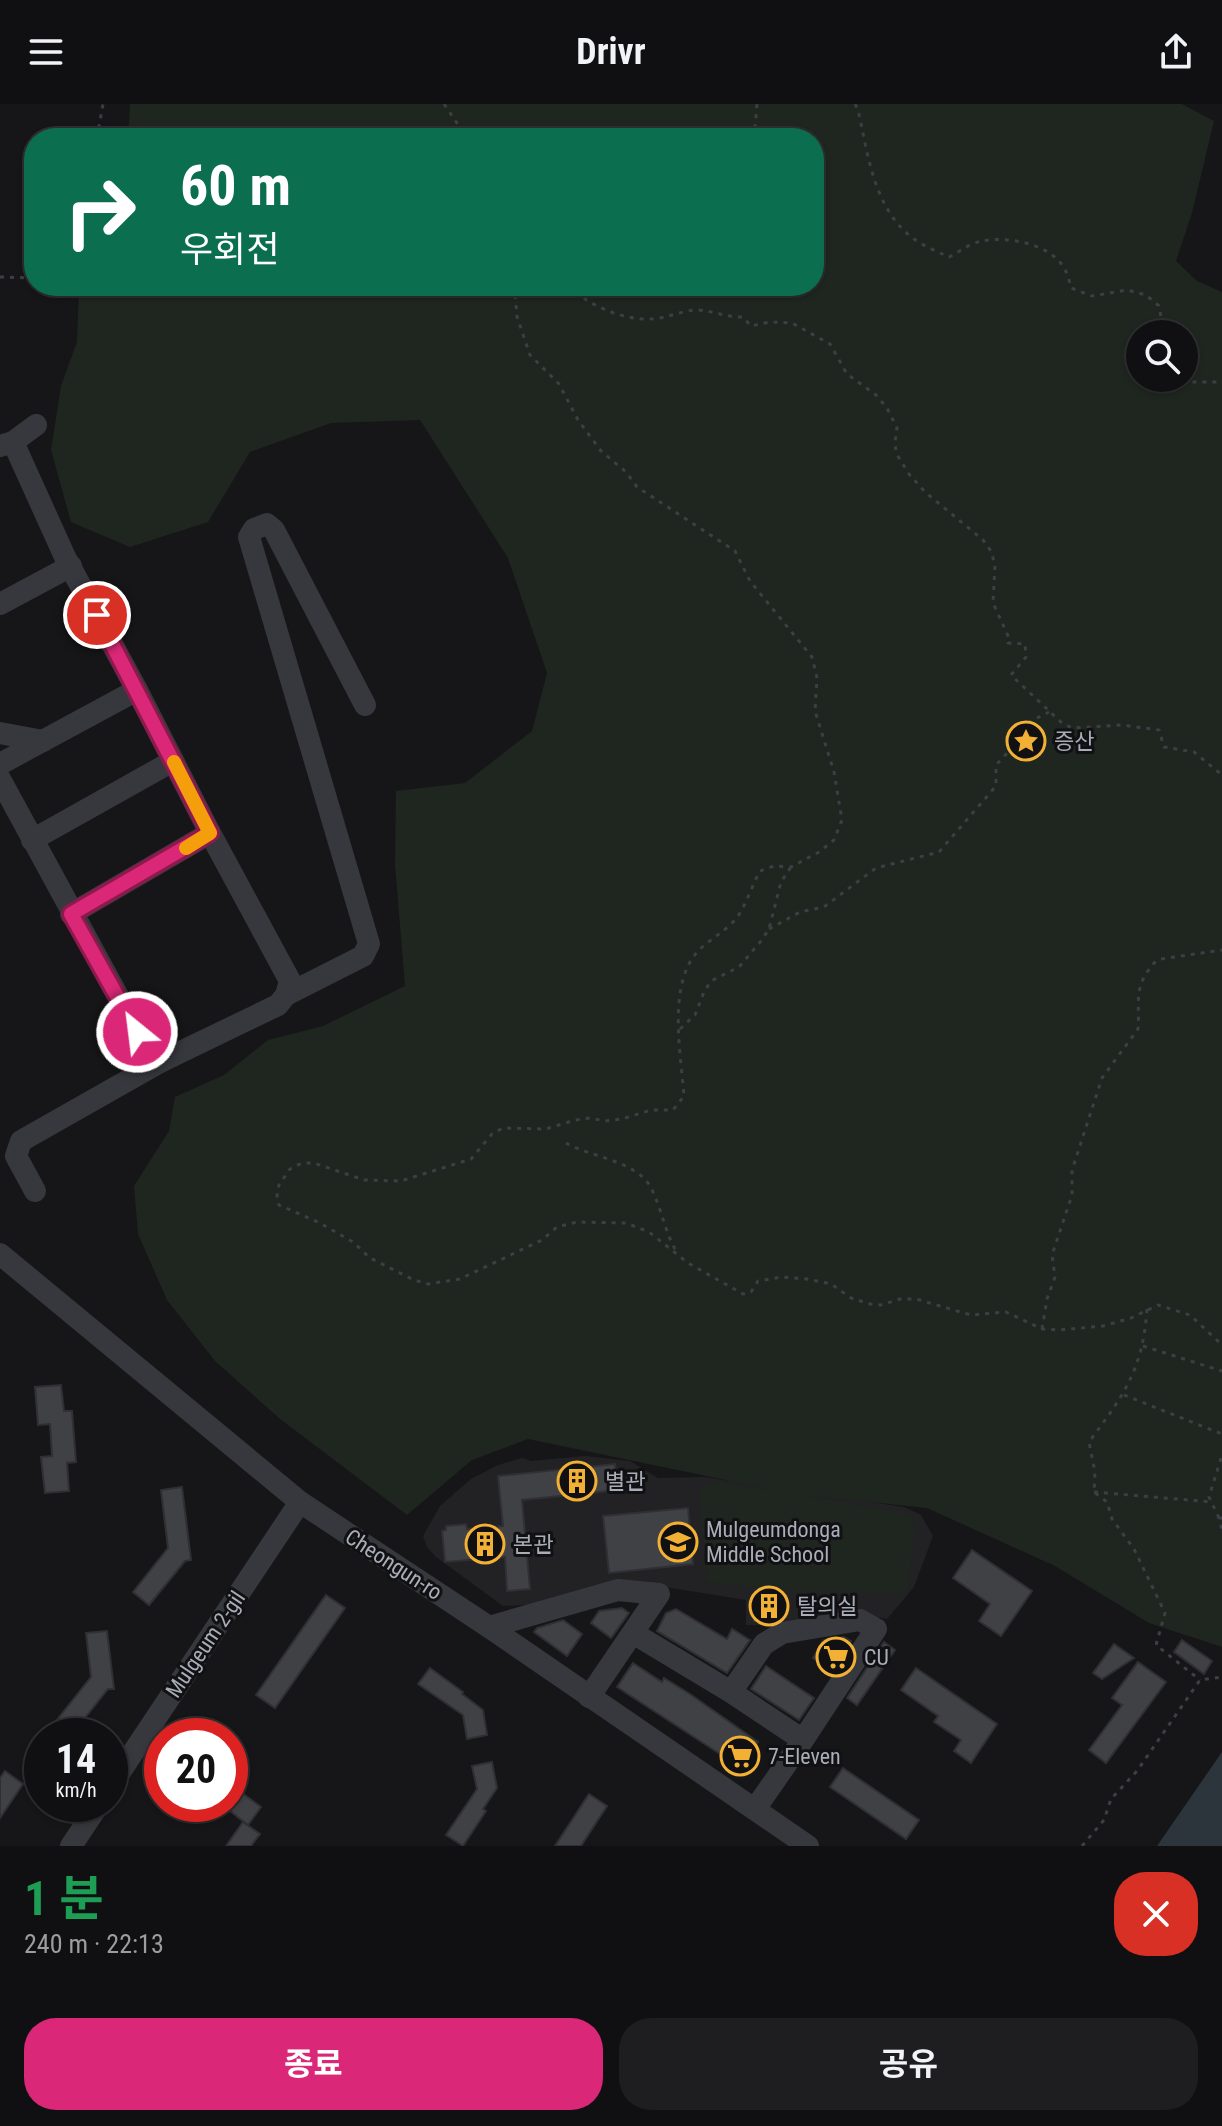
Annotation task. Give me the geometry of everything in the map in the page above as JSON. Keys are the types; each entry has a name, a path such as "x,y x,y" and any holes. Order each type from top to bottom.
{"street":[{"path":"35,1191 16,1156 21,1141 162,1061 278,1005 286,995 290,981 7,444 36,425"},
{"path":"286,995 363,956 369,944 249,537 254,529 267,524 274,530 365,705"},
{"path":"0,604 71,566"},
{"path":"0,764 137,690"},
{"path":"0,733 43,741"},
{"path":"32,840 173,761"},
{"path":"0,779 150,1055 162,1061"},
{"path":"71,914 210,833"},
{"name":"Cheongun-ro","path":"0,1254 300,1502 489,1627 808,1846"},
{"name":"Mulgeum 2-gil","path":"128,1760 300,1502"},
{"path":"489,1627 618,1590 659,1594 589,1697"},
{"path":"731,1692 764,1644 782,1633 860,1620 876,1629 755,1809"},
{"path":"633,1633 803,1740"},
{"path":"71,1846 87,1822"}],"path":[{"path":"99,128 103,104"},
{"path":"444,104 459,128"},
{"path":"755,128 757,104"},
{"path":"855,104 875,184 888,211 910,237 949,257 978,241 1003,239 1029,245 1053,254 1064,266 1071,288 1092,296 1127,290 1146,295 1159,306 1162,320"},
{"path":"0,277 24,278"},
{"path":"515,296 517,317 530,355 559,384 578,420 601,451 626,472 637,487 735,551 750,581 812,657 817,678 815,711 834,772 842,820 834,840 791,867 781,882 769,929"},
{"path":"582,296 627,317 652,319 691,310 713,311 727,318 743,317 751,326 770,322 792,323 830,344 847,374 876,395 887,408 897,428 896,453 909,474 925,492 983,540 991,551 995,565 994,609 1009,638 1008,643 1025,644 1026,657 1011,675 1063,724 1073,728 1122,725 1159,730 1164,747 1194,752 1222,775"},
{"path":"1198,382 1222,382"},
{"path":"680,1029 695,1015 711,981 739,967 769,929 800,912 824,907 876,868 939,852 996,786 996,765 1010,750 1006,742 1007,733 1049,712"},
{"path":"791,867 774,866 760,871 738,916 721,932 706,940 690,961 681,983 678,1038 684,1096 673,1110 651,1110 605,1121 590,1118 575,1120 546,1129 503,1128 492,1134 471,1159 401,1181 364,1180 314,1163 302,1163 290,1169 279,1185 279,1205 353,1242 370,1258 428,1284 460,1279 542,1240 557,1227 577,1222 626,1223 649,1232 732,1290 743,1294 751,1292 758,1281 782,1277 807,1279 831,1284 851,1298 870,1304 916,1299 971,1315 1006,1312 1042,1329 1059,1330 1103,1326 1131,1318 1158,1305 1190,1315 1222,1345"},
{"path":"1042,1329 1047,1299 1055,1277 1052,1255 1072,1195 1072,1170 1102,1078 1138,1029 1138,989 1154,962 1169,956 1222,950"},
{"path":"566,1143 641,1174 649,1185 666,1234 678,1254"},
{"path":"1094,1492 1095,1472 1089,1442 1124,1395 1143,1346 1147,1309"},
{"path":"1143,1346 1222,1371"},
{"path":"1124,1395 1222,1434"},
{"path":"1222,1455 1209,1497 1220,1518 1222,1530"},
{"path":"1094,1492 1212,1502"},
{"path":"1094,1492 1107,1502 1112,1519 1134,1549 1165,1613 1156,1645 1200,1680 1222,1677"},
{"path":"1082,1846 1104,1820 1111,1799 1137,1771 1200,1680"}],"shaded area":[{"path":"130,104 1182,104 1214,121 1192,213 1176,261 1197,281 1222,292 1222,1647 1149,1623 1055,1566 927,1508 803,1495 909,1514 915,1524 908,1593 789,1591 707,1582 699,1489 717,1482 778,1491 528,1439 472,1460 407,1515 280,1419 215,1361 167,1300 138,1234 134,1186 169,1131 175,1097 224,1075 268,1040 323,1026 405,986 395,865 396,791 465,783 532,731 547,673 508,558 420,420 331,423 250,452 208,522 130,547 71,522 51,450 61,386 77,342 79,296 824,296 824,128 129,128"},
{"name":"Mulgeumdonga Middle School","path":"585,1456 630,1461 658,1478 704,1477 904,1507 921,1515 933,1536 914,1587 887,1619 845,1612 774,1625 746,1625 746,1600 659,1586 533,1605 503,1606 427,1547 423,1536 440,1506 471,1479 498,1465 522,1458 531,1461"},
{"path":"1222,1752 1222,1846 1157,1846"}],"building":[{"path":"61,1385 64,1411 72,1411 76,1462 67,1463 69,1491 45,1493 41,1457 52,1456 50,1424 38,1425 35,1387"},
{"name":"본관","path":"615,1464 618,1490 522,1500 530,1589 507,1591 505,1557 445,1562 442,1531 446,1530 446,1526 466,1524 467,1529 503,1526 498,1476"},
{"path":"182,1487 191,1560 185,1561 149,1605 133,1592 168,1548 161,1490"},
{"path":"688,1508 693,1564 609,1573 603,1516"},
{"path":"972,1550 1032,1591 1001,1636 979,1621 990,1604 953,1578"},
{"name":"탈의실","path":"756,1593 784,1595 782,1619 754,1621"},
{"path":"326,1595 345,1608 275,1708 256,1695"},
{"path":"622,1608 629,1613 611,1638 591,1623 599,1611"},
{"path":"676,1609 727,1639 732,1629 750,1640 727,1673 657,1631 666,1613"},
{"path":"563,1620 582,1634 567,1656 534,1632 537,1628"},
{"path":"107,1631 114,1689 108,1689 85,1718 58,1718 91,1677 86,1633"},
{"path":"844,1637 851,1641 832,1670 813,1658 824,1640 830,1639 836,1643"},
{"path":"1182,1640 1212,1661 1204,1674 1174,1652"},
{"path":"884,1642 895,1650 857,1705 847,1698"},
{"path":"1114,1644 1134,1658 1102,1679 1093,1673"},
{"path":"1138,1662 1166,1682 1106,1763 1089,1750 1122,1705 1112,1698"},
{"path":"633,1663 662,1682 664,1678 690,1694 758,1742 740,1767 617,1687"},
{"path":"766,1666 814,1698 799,1720 751,1689"},
{"path":"430,1668 483,1710 487,1735 467,1739 463,1715 418,1684"},
{"path":"916,1668 997,1724 971,1763 954,1751 961,1740 934,1722 938,1716 901,1690"},
{"path":"492,1762 497,1788 463,1846 446,1835 477,1789 472,1766"},
{"path":"843,1768 919,1820 906,1839 830,1787"},
{"path":"5,1771 23,1784 0,1818 0,1778"},
{"path":"589,1794 607,1806 581,1846 555,1846"},
{"path":"248,1797 261,1807 248,1825 244,1822 248,1822"},
{"path":"243,1822 260,1834 251,1846 226,1846"}],"slow traffic":[{"path":"174,762 210,833 186,848"}],"place":[{"name":"증산","path":"1026,741"},
{"name":"별관","path":"577,1481"},
{"name":"Mulgeumdonga Middle School","path":"678,1542"},
{"name":"본관","path":"485,1544"},
{"name":"탈의실","path":"769,1606"},
{"name":"CU","path":"836,1657"},
{"name":"7-Eleven","path":"740,1756"}],"route":[{"path":"97,615 210,833 71,914 137,1032"}]}
